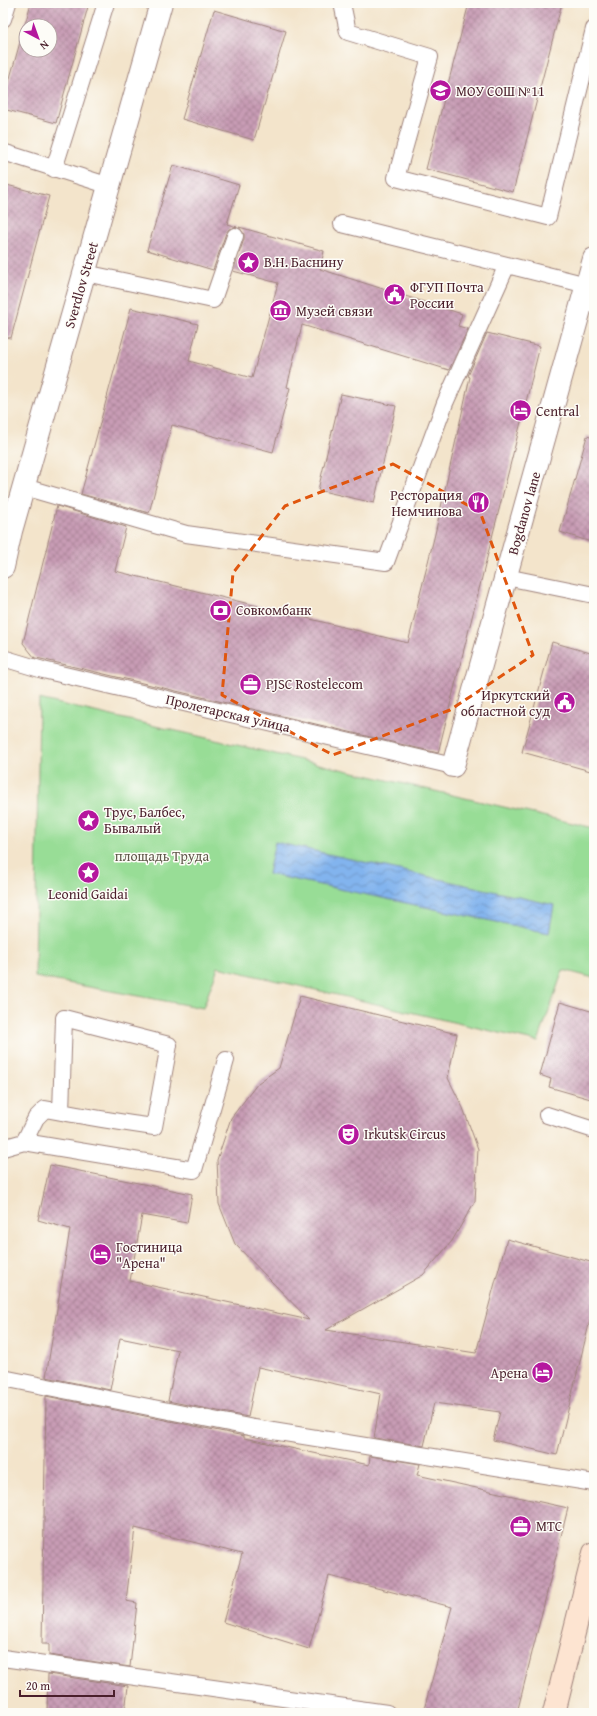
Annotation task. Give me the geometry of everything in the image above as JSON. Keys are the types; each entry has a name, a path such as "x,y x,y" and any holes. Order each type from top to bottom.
{"street":[{"name":"Sverdlov Street","path":"3,568 7,530 24,487 161,3"},
{"name":"Bogdanov lane","path":"453,766 590,287 594,259"},
{"path":"554,1713 594,1553"}],"lane":[{"path":"3,19 8,3"},
{"path":"54,169 106,3"},
{"path":"342,3 348,32 430,57 396,178 548,217 594,29"},
{"path":"3,152 110,186"},
{"path":"342,224 507,264 590,287"},
{"path":"85,273 213,300 235,236"},
{"path":"24,487 186,534 386,562 446,403 507,264"},
{"path":"506,577 594,595"},
{"name":"Пролетарская улица","path":"3,658 43,670 453,766"},
{"path":"24,1142 36,1118 45,1109 112,1122 154,1127 169,1045 64,1018 61,1112"},
{"path":"3,1148 24,1142 194,1170 226,1060"},
{"path":"547,1116 594,1130"},
{"path":"3,1378 254,1428 594,1483"},
{"path":"3,1658 387,1713"}],"highlighted area":[{"path":"393,464 480,512 533,655 450,710 333,755 222,695 233,573 285,506"}],"green space":[{"name":"площадь Труда","path":"39,699 594,828 594,978 563,970 538,1042 218,967 203,1008 35,977"}],"water":[{"path":"275,842 554,905 549,933 268,874"}],"building":[{"path":"31,3 89,3 56,123 3,109 3,103 18,49 18,58 58,58 58,18 27,18"},
{"path":"469,3 562,3 513,192 426,169"},
{"path":"214,10 286,31 254,140 182,119"},
{"path":"173,165 239,185 227,224 237,227 229,229 226,233 213,270 147,250"},
{"path":"3,184 49,196 11,338 3,337"},
{"path":"239,227 324,251 320,269 462,314 458,326 468,329 449,370 302,325 287,387 290,388 273,452 172,425 149,513 81,494 131,308 198,324 189,361 252,378 278,283 233,271 244,239 244,234"},
{"path":"487,333 540,346 438,753 35,658 23,643 57,506 126,527 115,571 408,643 435,534 470,377 468,376"},
{"path":"341,394 396,406 374,503 318,490"},
{"path":"587,436 594,438 594,543 560,532"},
{"name":"Иркутский областной суд","path":"552,642 594,654 594,772 522,752"},
{"path":"300,996 457,1034 448,1078 463,1108 478,1149 475,1201 452,1241 423,1275 326,1330 476,1353 507,1239 594,1263 594,1304 557,1455 493,1440 500,1412 434,1403 424,1446 374,1438 381,1394 258,1367 248,1417 168,1401 178,1350 120,1338 110,1390 46,1377 70,1229 38,1220 50,1165 192,1194 187,1223 142,1215 130,1281 309,1320 235,1244 219,1204 217,1160 231,1118 258,1083 279,1068"},
{"path":"560,1002 594,1012 594,1100 549,1087 551,1079 540,1075"},
{"path":"46,1396 244,1436 244,1438 369,1465 370,1456 420,1464 417,1475 568,1508 517,1713 423,1713 452,1607 329,1576 309,1649 223,1622 242,1554 135,1528 126,1601 137,1603 130,1667 49,1655 49,1644 42,1644"},
{"path":"48,1674 128,1686 125,1713 47,1713"}],"place":[{"name":"МОУ СОШ №11","path":"440,91"},
{"name":"В.Н. Баснину","path":"248,262"},
{"name":"ФГУП Почта России","path":"394,295"},
{"name":"Музей связи","path":"281,311"},
{"name":"Central","path":"521,411"},
{"name":"Ресторация Немчинова","path":"478,503"},
{"name":"Совкомбанк","path":"221,610"},
{"name":"PJSC Rostelecom","path":"251,684"},
{"name":"Иркутский областной суд","path":"565,703"},
{"name":"Трус, Балбес, Бывалый","path":"89,820"},
{"name":"Leonid Gaidai","path":"88,872"},
{"name":"Irkutsk Circus","path":"349,1134"},
{"name":"Гостиница \"Арена\"","path":"100,1255"},
{"name":"Арена","path":"543,1373"},
{"name":"МТС","path":"521,1526"}]}
